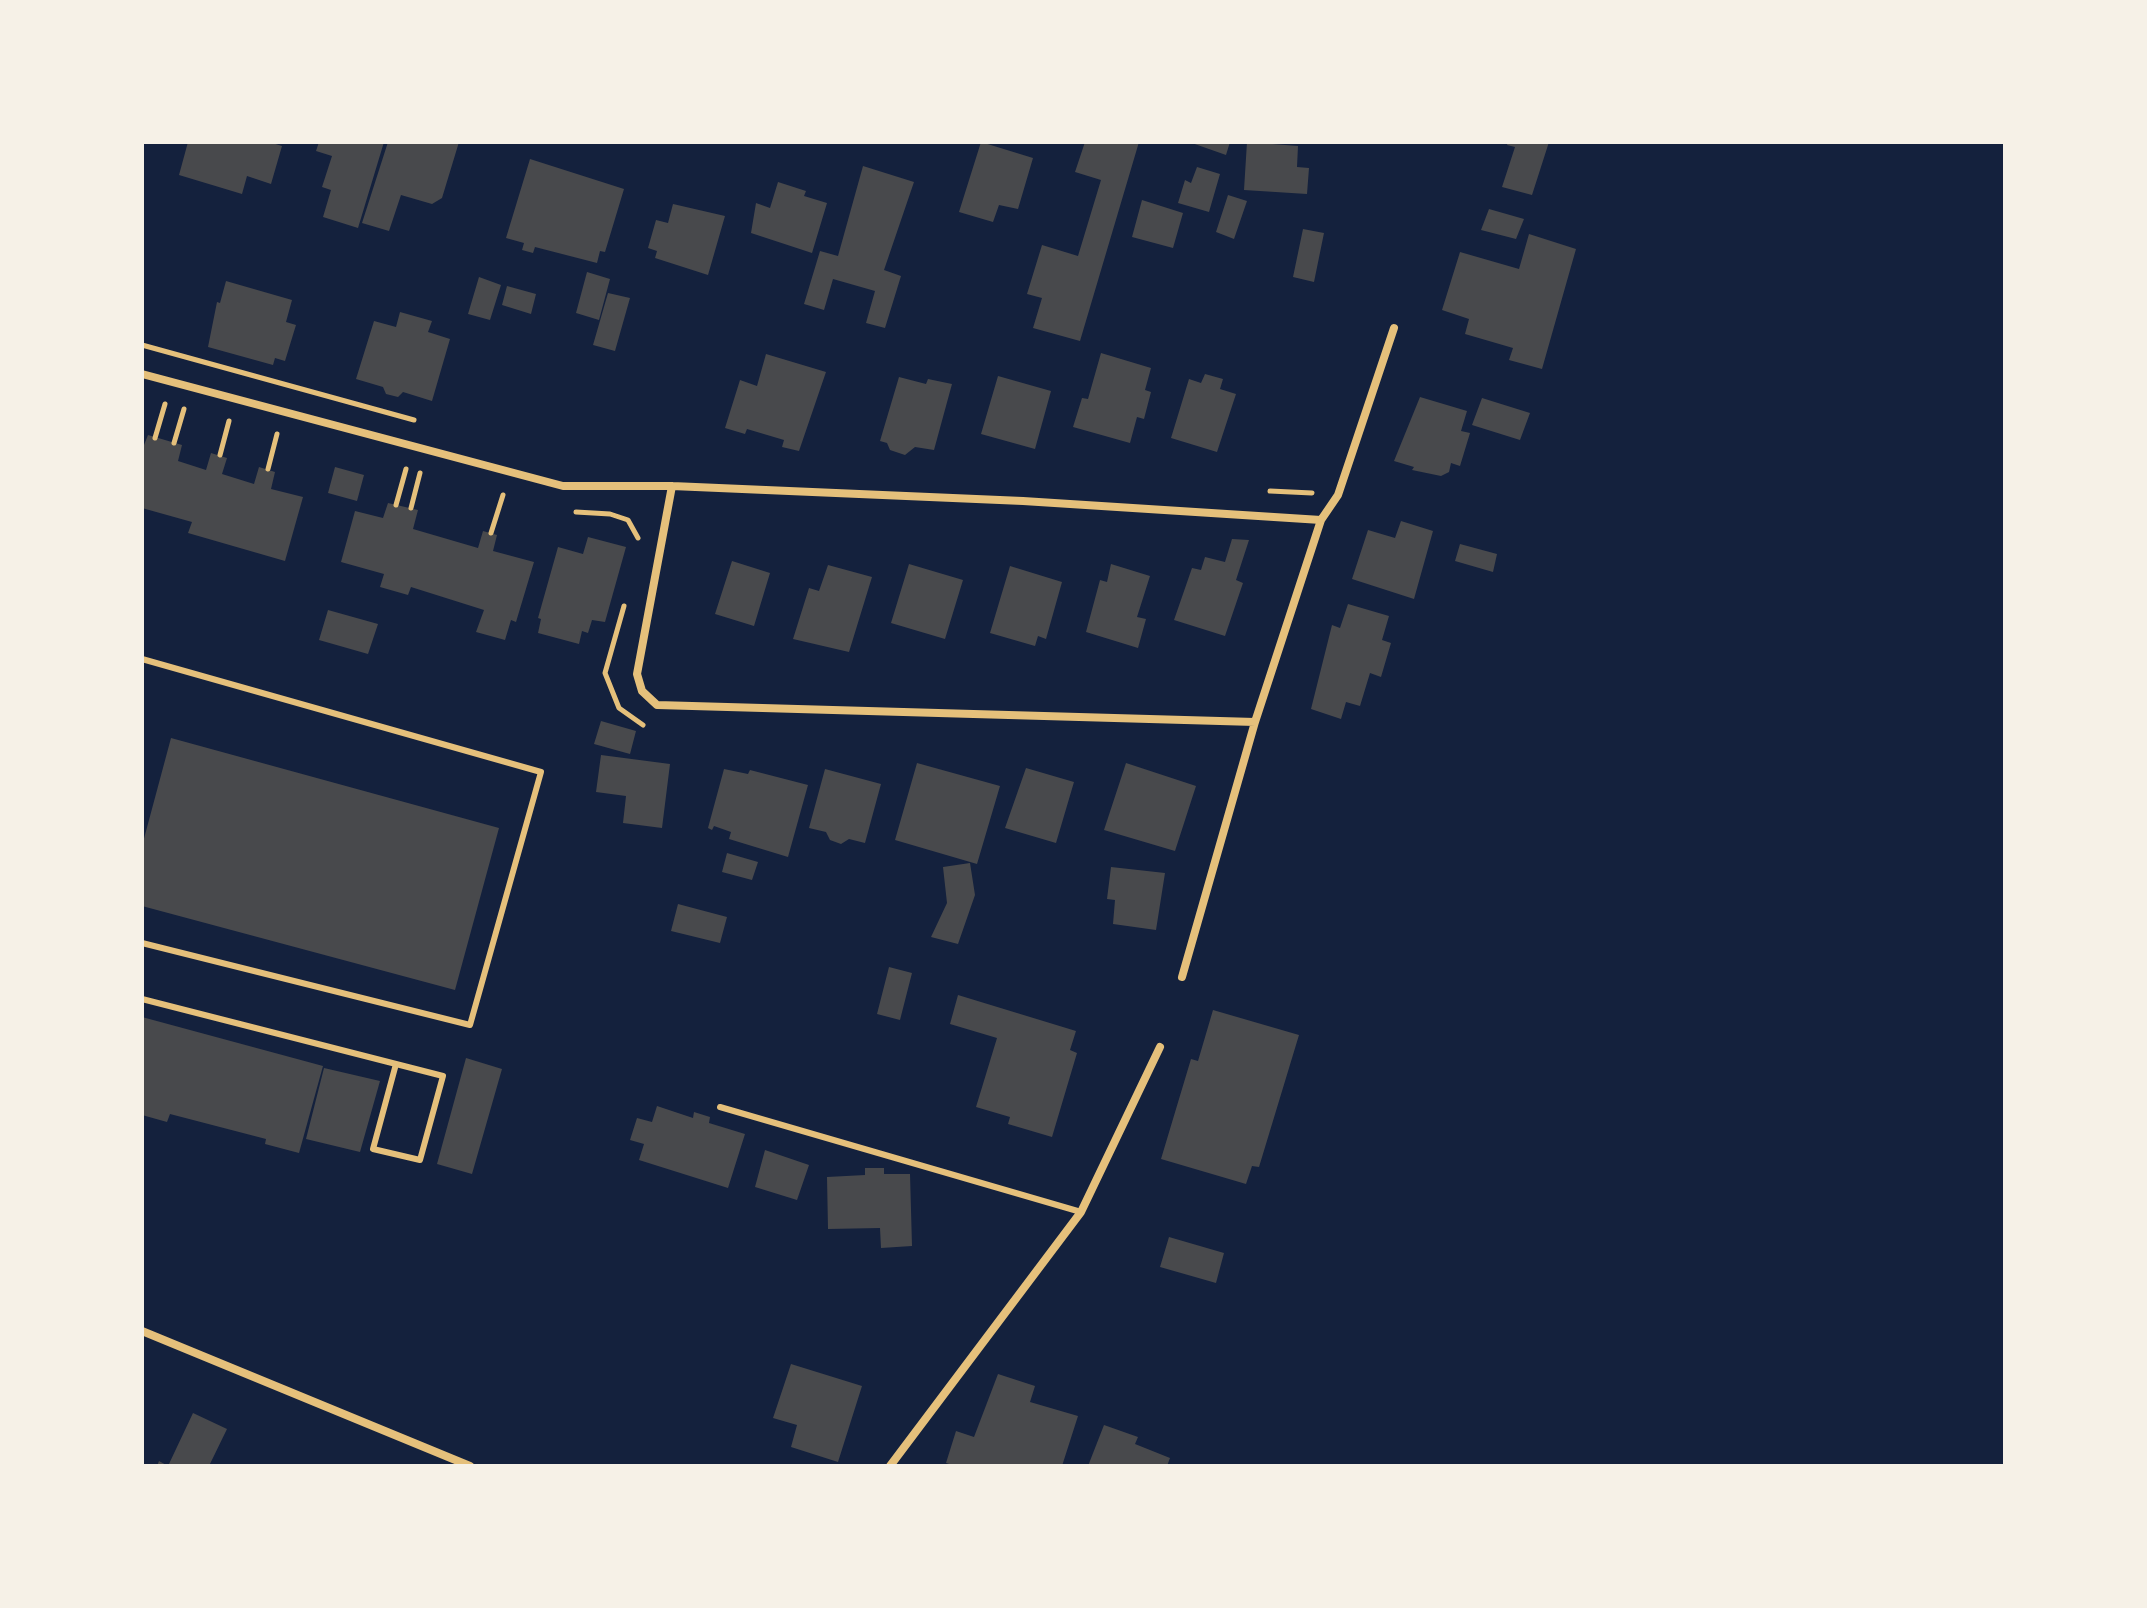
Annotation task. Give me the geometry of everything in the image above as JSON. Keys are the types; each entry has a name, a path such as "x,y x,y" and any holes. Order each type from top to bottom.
{"street":[{"path":"1182,977 1255,722 1321,520 1338,495 1394,328"},
{"path":"142,374 563,486 672,486 1023,501 1321,520"},
{"path":"672,486 637,674 642,691 657,705 1255,722"},
{"path":"890,1466 1081,1212 1160,1047"},
{"path":"142,1331 470,1466"}],"lane":[{"path":"142,659 541,772 470,1025 142,943"},
{"path":"142,999 443,1076 420,1160 373,1149 396,1064"},
{"path":"720,1107 1081,1212"}],"path":[{"path":"142,345 430,424"},
{"path":"155,438 165,404"},
{"path":"174,443 184,409"},
{"path":"220,455 229,421"},
{"path":"268,469 277,434"},
{"path":"396,505 406,469"},
{"path":"411,508 420,473"},
{"path":"1265,491 1313,493"},
{"path":"491,533 503,495"}],"building":[{"path":"188,142 269,142 282,146 271,184 247,176 242,194 179,175"},
{"path":"319,142 384,142 358,228 323,217 331,190 322,187 332,156 316,151"},
{"path":"388,142 459,142 442,198 432,204 401,195 389,231 362,223"},
{"path":"981,142 1033,158 1018,209 999,205 993,222 959,212"},
{"path":"1085,142 1139,142 1080,341 1033,328 1042,298 1027,294 1042,245 1078,256 1101,180 1075,172"},
{"path":"1189,142 1230,142 1226,155"},
{"path":"1247,142 1298,146 1297,167 1309,168 1307,194 1244,190"},
{"path":"1508,142 1549,142 1532,195 1502,187 1515,147 1507,145"},
{"path":"530,159 624,189 605,252 600,251 597,263 535,247 533,253 522,250 524,243 506,238"},
{"path":"863,166 914,182 884,270 901,276 885,328 866,323 875,291 833,279 824,310 804,304 820,251 838,256"},
{"path":"1197,167 1220,174 1209,212 1178,203 1185,180 1191,183"},
{"path":"778,182 806,191 804,196 827,203 812,253 751,233 756,203 770,208"},
{"path":"1228,195 1247,201 1234,239 1216,232"},
{"path":"1142,200 1183,213 1173,248 1132,237"},
{"path":"673,204 725,216 708,275 655,258 657,251 648,248 656,220 668,223"},
{"path":"1489,209 1524,219 1516,239 1481,230"},
{"path":"1303,229 1324,233 1314,282 1293,277"},
{"path":"1529,234 1576,249 1542,369 1509,360 1513,348 1465,334 1469,319 1442,310 1460,252 1519,269"},
{"path":"587,272 610,279 599,320 576,313"},
{"path":"479,277 501,285 490,320 468,314"},
{"path":"226,281 292,300 286,322 296,325 285,361 275,358 273,365 208,347 217,302 220,303"},
{"path":"507,286 536,294 531,314 502,305"},
{"path":"608,293 630,298 615,351 593,345"},
{"path":"400,312 432,321 428,332 450,339 432,401 403,392 398,397 386,394 383,387 356,379 374,321 396,327"},
{"path":"1101,353 1151,368 1145,390 1151,392 1144,419 1137,417 1130,443 1073,427 1082,398 1088,399"},
{"path":"766,354 826,372 799,451 782,447 784,440 747,429 745,434 725,428 740,380 757,386"},
{"path":"1205,374 1223,379 1220,389 1236,394 1217,452 1171,438 1189,379 1201,383"},
{"path":"998,376 1051,391 1035,449 981,434"},
{"path":"899,377 926,384 928,379 952,384 934,450 915,447 905,455 890,450 887,443 880,441"},
{"path":"1420,397 1467,411 1461,431 1470,433 1460,466 1451,463 1449,472 1441,476 1412,470 1414,467 1394,461"},
{"path":"1482,398 1530,413 1520,440 1472,425"},
{"path":"148,435 182,445 178,461 206,470 211,453 227,458 222,474 254,484 259,467 275,472 271,489 303,497 285,561 188,533 192,522 142,508 142,450"},
{"path":"335,467 364,475 357,501 328,493"},
{"path":"388,503 418,510 413,529 478,548 483,531 497,535 493,551 534,562 516,622 511,620 505,640 476,632 484,610 411,587 408,595 380,587 384,574 341,562 355,511 383,518"},
{"path":"1401,521 1433,531 1414,599 1352,579 1368,530 1395,538"},
{"path":"588,537 626,547 605,622 592,620 588,633 582,631 579,644 538,633 541,619 538,618 558,547 583,554"},
{"path":"1232,539 1249,540 1236,580 1243,583 1225,636 1174,620 1192,568 1201,570 1205,557 1225,562"},
{"path":"1460,544 1497,554 1493,572 1455,561"},
{"path":"732,561 770,573 754,626 715,614"},
{"path":"909,564 963,580 945,639 891,623"},
{"path":"1111,564 1150,576 1137,617 1146,619 1138,648 1086,632 1100,580 1107,582"},
{"path":"828,565 872,577 849,652 793,639 809,588 819,591"},
{"path":"1010,566 1062,582 1046,639 1038,636 1035,646 990,633"},
{"path":"1348,604 1389,616 1382,640 1391,643 1381,677 1370,673 1360,706 1346,702 1341,719 1311,709 1332,625 1340,628"},
{"path":"328,610 378,624 368,654 319,640"},
{"path":"601,721 636,731 630,754 594,744"},
{"path":"171,738 499,828 455,990 142,906 142,846"},
{"path":"601,755 670,764 662,828 623,823 626,796 596,792"},
{"path":"917,763 1000,786 977,864 895,840"},
{"path":"1126,763 1196,786 1175,851 1104,830"},
{"path":"1026,768 1074,782 1056,843 1005,828"},
{"path":"724,769 748,774 750,770 808,785 788,857 729,839 731,832 714,826 712,830 708,828"},
{"path":"825,769 881,784 865,843 849,839 841,844 830,840 826,832 809,828"},
{"path":"727,853 758,862 752,880 722,872"},
{"path":"970,863 975,895 958,944 931,937 947,903 943,867"},
{"path":"1111,867 1165,873 1156,930 1113,924 1115,900 1107,899"},
{"path":"678,904 727,917 720,943 671,931"},
{"path":"889,967 912,973 900,1020 877,1014"},
{"path":"958,995 1076,1031 1070,1050 1077,1053 1052,1137 1008,1124 1010,1117 976,1107 997,1038 950,1024"},
{"path":"1213,1010 1299,1035 1259,1167 1252,1166 1246,1184 1161,1159 1191,1059 1198,1061"},
{"path":"142,1017 323,1066 299,1153 265,1144 266,1139 170,1114 167,1122 142,1115"},
{"path":"466,1058 502,1069 472,1174 437,1164"},
{"path":"324,1068 380,1081 360,1152 306,1139"},
{"path":"657,1106 693,1118 694,1112 710,1117 709,1123 745,1134 728,1188 639,1160 644,1144 630,1140 637,1118 652,1122"},
{"path":"765,1150 809,1165 797,1200 755,1187"},
{"path":"865,1168 884,1168 884,1174 910,1174 912,1246 881,1248 880,1228 828,1229 827,1177 865,1175"},
{"path":"1169,1237 1224,1253 1216,1283 1160,1267"},
{"path":"791,1364 862,1386 838,1462 791,1447 797,1425 773,1418"},
{"path":"998,1374 1035,1386 1030,1402 1078,1416 1062,1466 956,1466 946,1463 956,1431 974,1437"},
{"path":"193,1413 227,1429 209,1466 168,1466"},
{"path":"1104,1425 1138,1437 1135,1444 1170,1458 1167,1466 1088,1466"}]}
